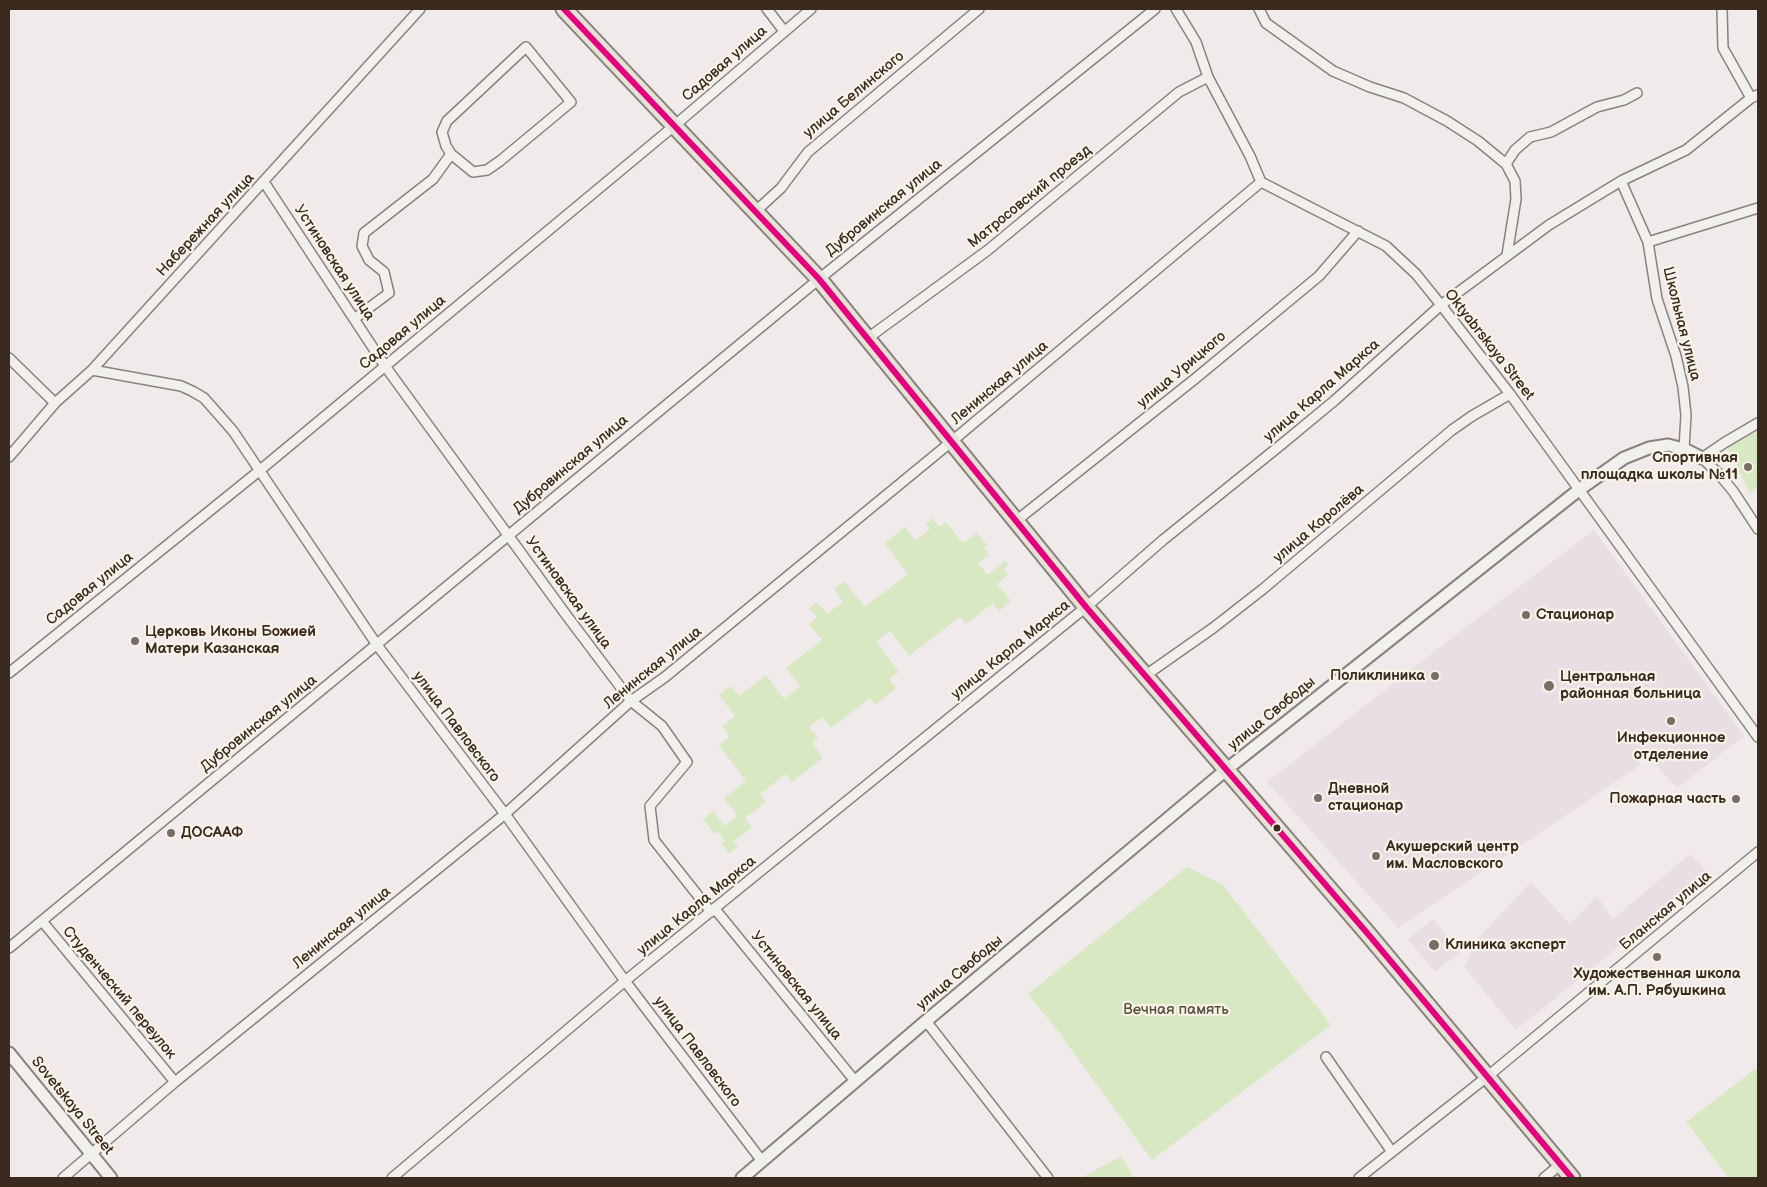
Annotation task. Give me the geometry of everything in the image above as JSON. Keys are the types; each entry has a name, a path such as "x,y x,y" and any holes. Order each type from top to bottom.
{"highway":[{"path":"564,9 819,278 1086,607 1227,769 1488,1076 1572,1178"}],"street":[{"name":"Набережная улица","path":"9,457 54,404 92,370 420,9"},
{"path":"767,9 784,31"},
{"name":"Садовая улица","path":"9,673 259,471 674,126 811,9"},
{"name":"улица Белинского","path":"756,211 781,188 808,152 979,9"},
{"name":"Дубровинская улица","path":"9,948 819,278 1155,9"},
{"path":"1176,9 1196,42 1208,77 1262,182"},
{"path":"1259,9 1266,23 1334,71 1370,87 1404,98 1447,121 1478,141 1506,164 1515,181 1516,199 1507,255"},
{"path":"1722,9 1723,48 1755,97"},
{"path":"526,47 571,102 487,170 473,172 451,154 446,146 442,132 447,121 526,47"},
{"name":"Матросовский проезд","path":"868,338 988,250 1179,92 1208,77"},
{"path":"1506,164 1515,150 1530,137 1551,132 1597,108 1624,100 1637,93"},
{"name":"улица Карла Маркса","path":"392,1178 625,981 1086,607 1163,540 1334,401 1442,305 1549,225 1621,181 1686,150 1755,97"},
{"path":"354,319 389,293 384,272 369,260 362,246 364,233 433,179 451,154"},
{"name":"Школьная улица","path":"1621,181 1648,242 1658,299 1676,356 1683,386 1686,415 1684,449"},
{"name":"Устиновская улица","path":"264,182 385,366 564,612 631,700 662,726 687,762 650,806 654,840 855,1081"},
{"name":"Oktyabrskaya Street","path":"1262,182 1386,246 1416,274 1510,394 1758,737"},
{"name":"Ленинская улица","path":"63,1178 175,1082 505,814 631,700 665,677 951,442 1262,182"},
{"path":"1648,242 1758,208"},
{"name":"улица Урицкого","path":"1016,522 1196,378 1319,276 1358,231"},
{"path":"9,358 54,404"},
{"name":"улица Павловского","path":"92,370 181,386 204,398 233,431 377,645 505,814 625,981 762,1161"},
{"name":"улица Королёва","path":"1146,675 1213,628 1263,589 1452,430 1510,394"},
{"path":"1758,423 1724,442 1702,458 1733,491 1758,528"},
{"name":"улица Свободы","path":"742,1178 1227,769 1580,489 1624,458 1649,448 1668,446 1684,449 1702,458"},
{"name":"Бланская улица","path":"1358,1178 1488,1076 1758,852"},
{"name":"Студенческий переулок","path":"42,921 175,1082"},
{"path":"926,1021 1048,1178"},
{"name":"Sovetskaya Street","path":"9,1053 112,1178"},
{"path":"1326,1058 1392,1152"},
{"path":"1544,1178 1561,1164"}],"shaded area":[{"name":"Центральная районная больница","path":"1594,530 1744,736 1677,788 1643,751 1639,766 1398,928 1267,782"},
{"path":"1690,854 1709,874 1516,1030 1464,967 1476,940 1531,882 1570,924 1597,896 1613,919"},
{"name":"Клиника эксперт","path":"1433,919 1460,952 1435,972 1408,939"}],"green space":[{"name":"Спортивная площадка школы №11","path":"1758,431 1758,486 1750,493 1727,447"},
{"path":"933,518 939,527 946,522 963,543 977,533 987,545 984,548 989,555 978,563 988,575 1005,561 1008,565 1003,569 1008,575 997,584 1011,601 999,611 993,603 966,624 960,617 909,656 890,631 876,641 899,672 889,679 896,688 875,705 870,698 831,728 822,717 809,727 818,738 812,743 823,758 792,782 786,774 760,794 766,802 745,818 752,827 734,841 738,847 729,853 722,844 725,841 718,832 715,834 703,819 713,811 725,826 738,816 724,798 746,781 719,745 730,736 722,726 735,716 719,695 731,686 739,696 766,675 784,699 800,687 786,668 822,640 809,624 817,617 809,608 817,602 827,614 843,602 834,589 844,581 865,607 908,574 885,543 905,527 916,541 930,529 926,524"},
{"name":"Вечная память","path":"1187,867 1223,885 1331,1025 1152,1160 1057,1030 1028,994"},
{"path":"1758,1067 1758,1178 1729,1178 1686,1122"},
{"path":"1121,1156 1134,1178 1081,1178"}],"transit line":[{"path":"564,9 819,279 1086,607 1368,934 1572,1178"}],"place":[{"name":"Спортивная площадка школы №11","path":"1748,467"},
{"name":"Стационар","path":"1526,615"},
{"name":"Церковь Иконы Божией Матери Казанская","path":"135,641"},
{"name":"Поликлиника","path":"1435,676"},
{"name":"Центральная районная больница","path":"1549,686"},
{"name":"Инфекционное отделение","path":"1671,721"},
{"name":"Дневной стационар","path":"1318,798"},
{"name":"Пожарная часть","path":"1736,799"},
{"name":"ДОСААФ","path":"171,833"},
{"name":"Акушерский центр им. Масловского","path":"1376,856"},
{"name":"Клиника эксперт","path":"1434,945"},
{"name":"Художественная школа им. А.П. Рябушкина","path":"1657,957"}]}
